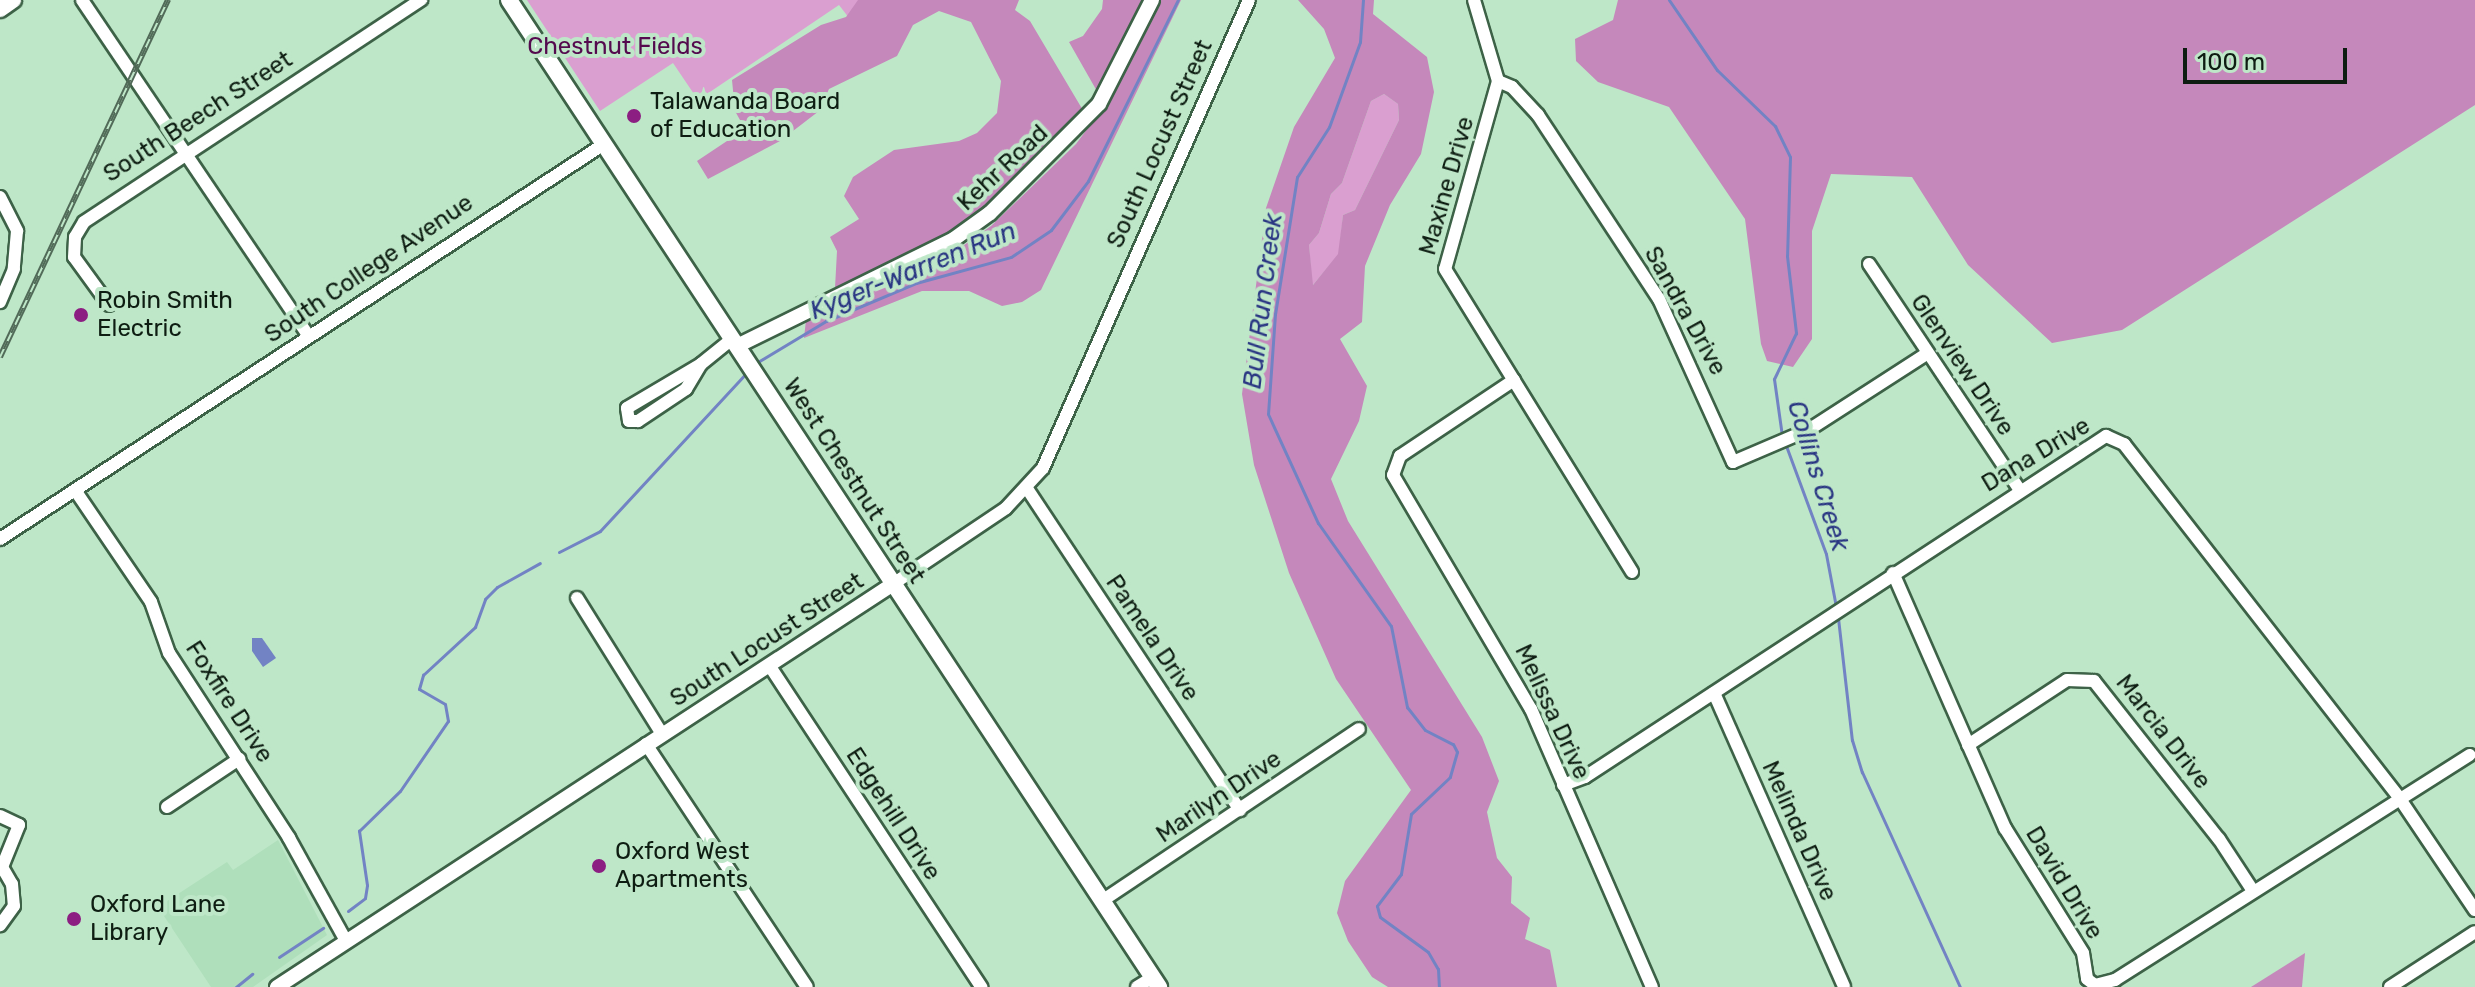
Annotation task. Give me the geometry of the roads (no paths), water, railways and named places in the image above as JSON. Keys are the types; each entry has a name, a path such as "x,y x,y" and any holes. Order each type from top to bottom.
{"main road":[{"path":"0,9 13,0"},
{"name":"West Chestnut Street","path":"509,0 1156,982"}],"street":[{"path":"82,0 309,336"},
{"name":"South Beech Street","path":"109,305 74,257 75,237 100,207 421,0"},
{"name":"Kehr Road","path":"743,355 954,239 990,213 1099,104 1152,0"},
{"name":"South Locust Street","path":"277,987 345,939 893,584 1028,490 1063,431 1174,162 1249,0"},
{"path":"1474,0 1498,81"},
{"name":"Maxine Drive","path":"1498,81 1445,269 1632,572"},
{"name":"Sandra Drive","path":"1498,81 1512,87 1538,115 1659,299 1727,438 1731,459 1736,462 1785,441 1928,353"},
{"name":"South College Avenue","path":"0,539 604,144"},
{"path":"0,197 17,231 14,269 0,302"},
{"name":"Glenview Drive","path":"1869,264 2020,490"},
{"path":"701,364 686,389 638,421 629,421 627,408 701,364 743,355"},
{"name":"Melissa Drive","path":"1514,380 1400,456 1392,468 1525,698 1652,987"},
{"name":"Dana Drive","path":"1563,785 1585,777 2098,438 2115,437 2124,444 2400,799 2475,910"},
{"name":"Foxfire Drive","path":"75,490 151,602 169,653 239,759 345,939"},
{"name":"Pamela Drive","path":"1028,490 1240,810"},
{"name":"David Drive","path":"1893,573 2005,828 2083,953 2090,983 2115,980 2470,755"},
{"path":"577,598 662,734"},
{"name":"Edgehill Drive","path":"769,665 981,987"},
{"name":"Marcia Drive","path":"1968,745 2067,680 2094,681 2219,839 2253,891"},
{"name":"Melinda Drive","path":"1714,693 1844,987"},
{"name":"Marilyn Drive","path":"1102,901 1359,729"},
{"path":"646,744 807,987"},
{"path":"167,807 239,759"},
{"path":"0,816 19,825 2,867 12,884 14,906 0,925"},
{"path":"2390,987 2475,932"},
{"path":"1137,987 1156,982"}],"water":[{"path":"252,638 262,638 276,658 263,667 252,651"}],"waterway":[{"name":"Kyger-Warren Run","path":"756,363 826,321 916,283 1011,257 1051,230 1088,181 1178,0"},
{"name":"Bull Run Creek","path":"1363,0 1360,42 1329,127 1297,177 1275,314 1268,414 1318,523 1391,626 1407,707 1425,730 1453,744 1457,752 1450,777 1411,814 1401,874 1377,906 1380,917 1428,952 1438,969 1439,987"},
{"name":"Collins Creek","path":"1669,0 1717,70 1775,126 1790,157 1787,256 1796,333 1774,379 1782,436"},
{"name":"Kyger-Warren Run","path":"559,552 600,531 748,371"},
{"name":"Collins Creek","path":"1785,443 1826,554 1836,607"},
{"name":"Kyger-Warren Run","path":"348,911 365,898 367,885 359,831 400,791 448,721 445,704 419,689 423,675 475,627 485,599 497,587 540,563"},
{"name":"Collins Creek","path":"1838,618 1852,740 1862,772 1960,987"},
{"name":"Kyger-Warren Run","path":"279,957 323,928"},
{"name":"Kyger-Warren Run","path":"236,987 252,974"}],"railway":[{"path":"0,357 168,0"}],"place":[{"name":"Talawanda Board of Education","path":"634,116"},
{"name":"Robin Smith Electric","path":"81,315"},
{"name":"Oxford West Apartments","path":"599,866"},
{"name":"Oxford Lane Library","path":"74,919"}],"park label":[{"name":"Chestnut Fields","path":"615,47"}]}
